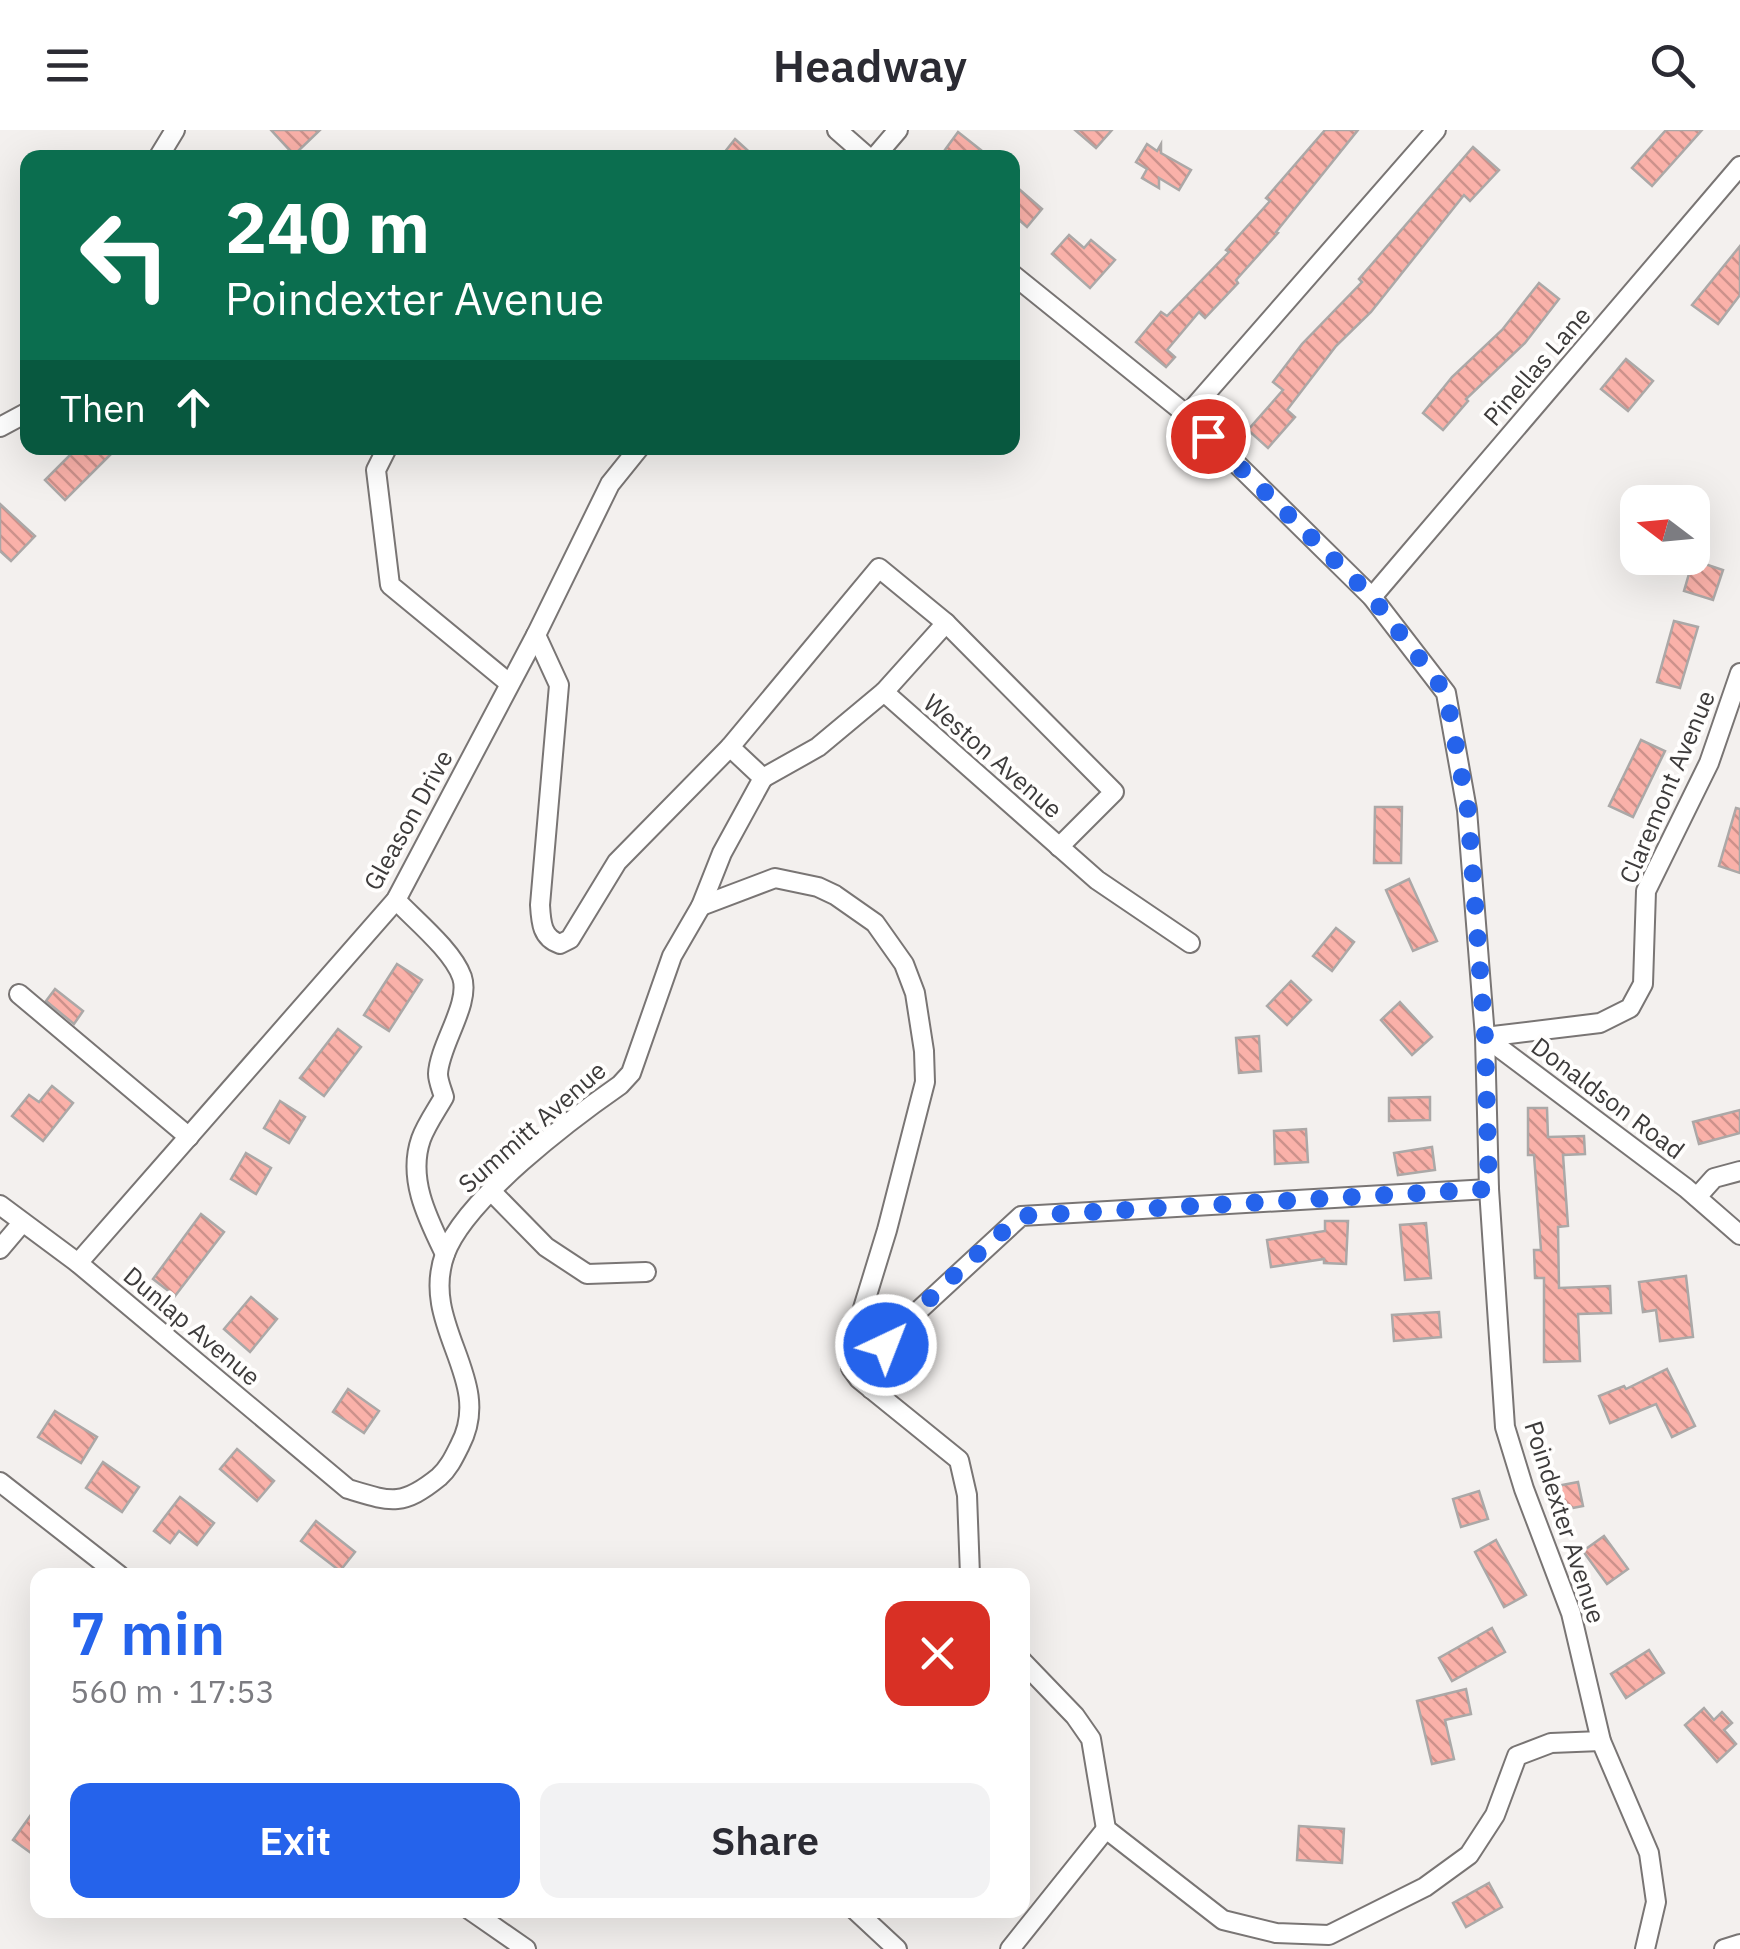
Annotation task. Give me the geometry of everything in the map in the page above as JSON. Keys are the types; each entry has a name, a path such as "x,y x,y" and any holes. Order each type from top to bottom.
{"street":[{"path":"837,130 861,150"},
{"path":"879,150 898,130"},
{"path":"1187,415 1436,130"},
{"name":"Pinellas Lane","path":"1372,597 1740,166"},
{"path":"1020,280 1187,415 1372,597 1446,693 1468,810 1485,1037"},
{"path":"384,455 376,470 390,584 508,683"},
{"name":"Gleason Drive","path":"78,1263 396,900 536,635 610,484 634,455"},
{"path":"536,635 558,685 540,906 543,931 550,940 560,944 570,939 618,862 730,748 879,568 946,623 1114,792 1059,847"},
{"path":"730,748 763,778 818,747 884,692 946,623"},
{"name":"Claremont Avenue","path":"1485,1037 1600,1023 1630,1008 1643,984 1646,891 1709,763 1740,673"},
{"name":"Weston Avenue","path":"884,692 1097,880 1190,943"},
{"name":"Summitt Avenue","path":"348,1489 384,1500 410,1498 446,1470 470,1428 472,1416 465,1379 440,1308 439,1280 446,1254 458,1229 512,1170 631,1073 672,956 763,778"},
{"path":"700,906 776,878 818,887 875,923 904,964 915,993 925,1082 887,1230 852,1344 852,1372 956,1456 962,1466 967,1495 970,1568"},
{"path":"396,900 436,941 462,978 463,990 438,1076 444,1097 421,1139 416,1162 419,1194 446,1254"},
{"path":"19,994 189,1136"},
{"name":"Poindexter Avenue","path":"1485,1037 1489,1189 1505,1427 1571,1613 1601,1741 1649,1853 1656,1902 1645,1949"},
{"name":"Donaldson Road","path":"1485,1037 1697,1197 1740,1235"},
{"path":"1697,1197 1714,1178 1740,1171"},
{"path":"871,1389 891,1336 1021,1216 1489,1189"},
{"path":"491,1191 546,1247 587,1274 646,1272"},
{"name":"Dunlap Avenue","path":"0,1204 78,1263 348,1489"},
{"path":"0,1249 22,1223"},
{"path":"0,1482 110,1568"},
{"path":"1030,1668 1076,1716 1091,1739 1106,1829 1223,1920 1276,1934 1329,1935 1425,1887 1468,1855 1495,1814 1518,1756 1550,1743 1601,1741"},
{"path":"1010,1949 1106,1829"},
{"path":"481,1918 526,1949"},
{"path":"864,1918 897,1949"},
{"path":"1724,1949 1740,1944"}],"building":[{"path":"271,130 320,130 299,150 289,150"},
{"path":"1075,130 1112,130 1096,148"},
{"path":"1325,130 1358,130 1236,280 1238,283 1205,318 1199,312 1167,350 1175,357 1166,367 1136,342 1161,312 1167,316 1229,252 1226,250 1270,201 1266,198"},
{"path":"1666,130 1702,130 1652,186 1632,168"},
{"path":"958,132 981,150 945,150"},
{"path":"735,139 747,150 726,150"},
{"path":"1147,144 1157,151 1161,144 1161,153 1191,170 1179,190 1159,178 1159,188 1142,178 1147,169 1136,162"},
{"path":"1473,147 1499,170 1470,201 1464,195 1371,312 1336,346 1287,410 1295,417 1268,448 1248,430 1283,390 1273,382"},
{"path":"1020,190 1042,209 1027,227 1020,221"},
{"path":"1069,235 1084,248 1091,240 1115,260 1090,288 1052,254"},
{"path":"1740,246 1740,295 1718,324 1692,305"},
{"path":"1539,283 1559,299 1525,343 1466,399 1443,430 1423,413 1452,377 1502,330"},
{"path":"1626,359 1653,381 1628,411 1601,389"},
{"path":"70,455 110,455 65,500 45,480"},
{"path":"0,504 35,536 11,561 0,551"},
{"path":"1710,566 1723,570 1713,600 1684,591 1689,575 1710,575"},
{"path":"1674,621 1698,627 1680,688 1657,682"},
{"path":"1641,740 1665,751 1633,817 1609,806"},
{"path":"1375,807 1402,807 1401,863 1374,863"},
{"path":"1736,808 1740,809 1740,873 1719,866"},
{"path":"1409,879 1437,941 1413,951 1386,890"},
{"path":"1336,928 1354,942 1332,971 1313,956"},
{"path":"397,964 422,980 389,1031 364,1015"},
{"path":"1291,981 1311,1000 1287,1025 1267,1006"},
{"path":"55,989 83,1011 74,1024 46,1001"},
{"path":"1400,1002 1432,1037 1412,1055 1381,1020"},
{"path":"338,1029 361,1047 324,1096 300,1078"},
{"path":"1259,1036 1261,1071 1239,1073 1236,1038"},
{"path":"52,1086 73,1103 43,1141 12,1116 29,1095 39,1102"},
{"path":"1430,1097 1430,1120 1389,1121 1389,1098"},
{"path":"280,1101 305,1117 289,1143 264,1128"},
{"path":"1528,1108 1547,1108 1548,1137 1584,1136 1585,1154 1563,1155 1568,1226 1558,1227 1559,1288 1610,1286 1611,1313 1578,1314 1580,1361 1544,1362 1544,1278 1535,1278 1534,1250 1541,1250 1534,1155 1528,1155"},
{"path":"1740,1110 1740,1133 1699,1144 1693,1122"},
{"path":"1306,1129 1308,1162 1275,1164 1274,1131"},
{"path":"1432,1147 1435,1170 1398,1175 1394,1153"},
{"path":"246,1153 271,1168 256,1194 231,1179"},
{"path":"201,1214 224,1232 175,1296 153,1279"},
{"path":"1325,1221 1348,1221 1346,1264 1324,1263 1324,1259 1271,1267 1267,1240 1325,1231"},
{"path":"1426,1223 1431,1278 1405,1280 1400,1225"},
{"path":"1686,1276 1693,1337 1660,1341 1656,1310 1643,1312 1639,1282"},
{"path":"251,1297 277,1319 250,1352 224,1329"},
{"path":"1439,1312 1441,1337 1394,1341 1392,1315"},
{"path":"1667,1369 1695,1426 1672,1437 1656,1404 1610,1423 1599,1396 1624,1386 1626,1389"},
{"path":"348,1389 379,1411 364,1433 333,1412"},
{"path":"55,1411 97,1437 81,1463 38,1437"},
{"path":"237,1449 274,1481 257,1501 220,1469"},
{"path":"103,1462 139,1487 122,1512 86,1488"},
{"path":"1578,1482 1583,1506 1562,1510 1552,1487"},
{"path":"1479,1491 1488,1519 1461,1527 1453,1499"},
{"path":"180,1497 214,1523 197,1545 179,1531 170,1543 154,1531"},
{"path":"316,1521 355,1552 342,1568 336,1568 301,1541"},
{"path":"1604,1536 1628,1569 1607,1584 1583,1551"},
{"path":"1496,1540 1526,1595 1504,1607 1475,1552"},
{"path":"1492,1628 1505,1652 1452,1681 1439,1658"},
{"path":"1649,1650 1664,1673 1626,1698 1611,1674"},
{"path":"1466,1689 1471,1714 1445,1720 1454,1759 1432,1764 1417,1701"},
{"path":"1704,1708 1714,1720 1722,1712 1732,1723 1724,1730 1736,1744 1717,1762 1685,1725"},
{"path":"30,1816 30,1852 13,1840"},
{"path":"1299,1826 1344,1829 1342,1863 1297,1860"},
{"path":"1489,1883 1502,1907 1466,1927 1453,1903"}],"route":[{"path":"886,1345 966,1264 1021,1216 1489,1189 1485,1037 1468,810 1446,693 1372,597 1208,436"}]}
